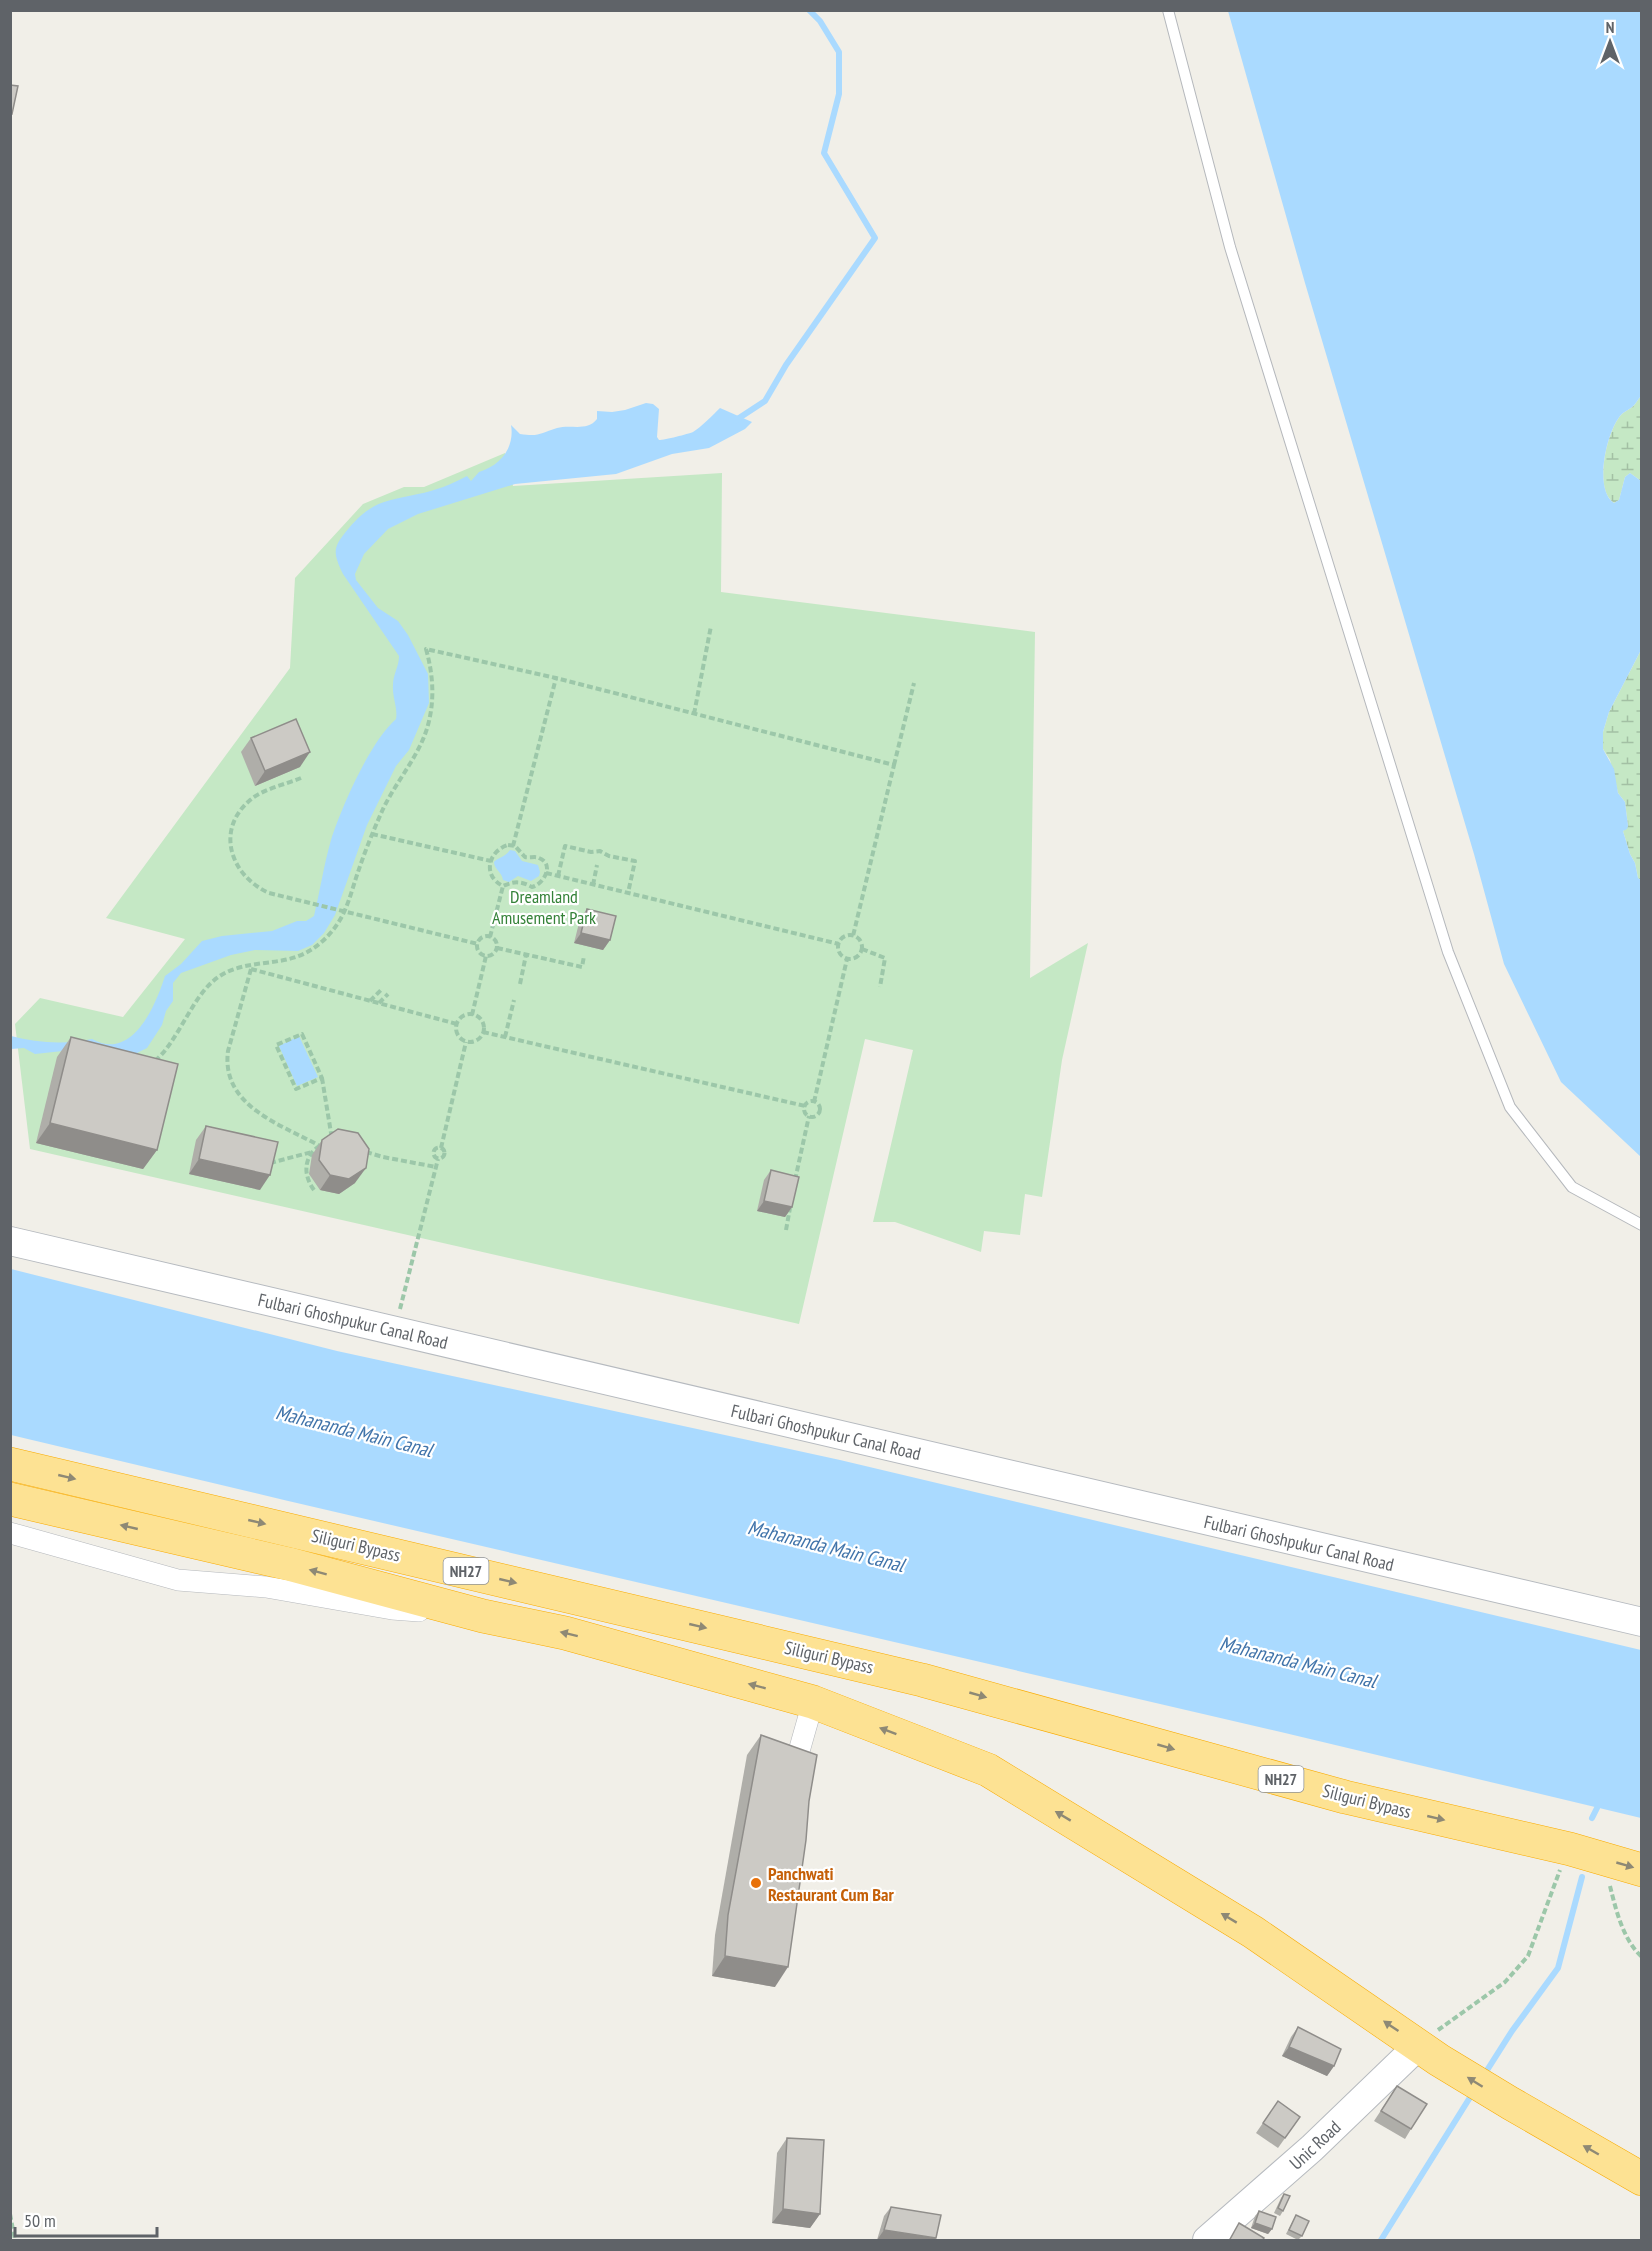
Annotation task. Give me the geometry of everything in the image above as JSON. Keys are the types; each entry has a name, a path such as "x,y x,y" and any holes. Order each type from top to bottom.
{"highway":[{"name":"Siliguri Bypass","path":"10,1464 911,1677 1345,1797 1570,1849 1641,1870"},
{"name":"NH27","path":"10,1499 290,1564 483,1616 565,1633 813,1702 988,1770 1253,1932 1429,2052"},
{"path":"1429,2052 1510,2103 1641,2179"}],"street":[{"name":"Fulbari Ghoshpukur Canal Road","path":"10,1241 1641,1622"},
{"path":"10,1533 178,1580 266,1587 392,1609 483,1616"},
{"path":"789,1792 813,1702"},
{"name":"Unic Road","path":"1207,2241 1312,2148 1429,2052"}],"lane":[{"path":"1168,10 1230,247 1448,952 1510,1107 1572,1187 1641,1225"}],"path":[{"path":"694,714 711,626"},
{"path":"151,1064 159,1058 210,984 225,973 242,967 309,952 329,934 345,911 372,834 398,778 416,753 428,724 433,686 426,648 556,678 894,765"},
{"path":"513,846 556,678"},
{"path":"853,936 914,683"},
{"path":"300,778 257,795 248,802 235,820 231,841 236,864 249,882 269,892 478,944"},
{"path":"372,834 490,861"},
{"path":"513,846 525,856 538,857 542,860 546,873 544,880 537,886 519,882 503,886 491,875 490,861 496,851 502,847 513,846"},
{"path":"558,876 565,846 591,852 600,851 609,856 635,861 628,893"},
{"path":"593,885 597,865"},
{"path":"546,873 839,944"},
{"path":"490,937 503,886"},
{"path":"853,936 860,941 862,949 858,956 847,958 840,953 839,944 844,937 853,936"},
{"path":"490,937 483,938 478,944 479,952 486,956 492,955 497,948"},
{"path":"490,937 496,943 497,948"},
{"path":"497,948 582,967 584,956"},
{"path":"862,949 885,958 880,987"},
{"path":"520,984 526,955"},
{"path":"472,1015 486,956"},
{"path":"814,1101 847,958"},
{"path":"242,967 457,1024"},
{"path":"251,969 226,1063 232,1086 248,1105 320,1146"},
{"path":"369,1001 382,989"},
{"path":"379,1003 388,994"},
{"path":"505,1037 514,1000"},
{"path":"472,1015 482,1021 483,1032 479,1039 466,1042 457,1033 457,1024 465,1016 472,1015"},
{"path":"483,1032 805,1106"},
{"path":"269,1164 335,1142 322,1078 302,1034 276,1045 296,1089 322,1078"},
{"path":"400,1310 438,1159 445,1155 441,1148 466,1042"},
{"path":"805,1106 814,1101"},
{"path":"809,1116 816,1116 820,1110 818,1103 814,1101"},
{"path":"793,1190 809,1116 806,1114 805,1106"},
{"path":"438,1159 434,1152 441,1148"},
{"path":"313,1151 307,1161 306,1169 309,1184 314,1190"},
{"path":"364,1151 436,1167"},
{"path":"786,1230 791,1200"},
{"path":"1429,2052 1505,1982 1528,1956 1570,1849"},
{"path":"1610,1861 1609,1883 1616,1909 1632,1948 1641,1957"},
{"path":"10,2214 15,2241"}],"green space":[{"path":"1641,396 1641,481 1630,473 1625,477 1619,500 1614,503 1604,487 1606,450 1619,417"},
{"name":"Dreamland Amusement Park","path":"505,453 513,486 722,473 721,592 1035,632 1030,978 1088,943 1062,1060 1042,1197 1025,1194 1020,1235 984,1231 981,1252 895,1222 873,1222 913,1050 865,1039 799,1324 30,1149 15,1024 40,998 123,1017 185,939 106,918 290,668 295,578 363,504 404,487 424,487"},
{"path":"1641,650 1641,880 1638,878 1623,831 1628,826 1625,802 1618,793 1610,760 1603,749 1603,732 1609,712"}],"water":[{"path":"1228,11 1641,11 1641,396 1621,415 1614,427 1606,450 1603,475 1604,487 1614,503 1619,500 1625,477 1630,473 1641,481 1641,650 1609,712 1603,732 1603,749 1614,769 1618,793 1625,802 1628,826 1623,831 1638,878 1641,880 1641,1157 1561,1082 1504,964"},
{"path":"646,403 653,404 659,409 657,437 659,440 693,432 720,408 752,422 745,429 709,448 672,454 616,474 515,484 418,514 388,529 364,554 355,574 356,580 378,608 398,621 408,635 428,674 429,703 409,750 396,766 367,825 335,915 324,933 312,945 298,951 255,950 231,955 181,973 173,983 173,1001 166,1011 162,1025 147,1048 135,1054 81,1049 35,1054 24,1048 11,1049 11,1036 51,1042 92,1039 107,1044 119,1043 131,1037 149,1014 165,976 181,964 202,941 222,936 272,931 297,921 306,921 314,916 331,840 342,810 367,758 386,729 396,719 393,685 399,656 343,574 337,560 337,545 357,519 373,507 388,501 437,489 467,476 471,481 479,472 499,461 504,455 511,441 511,425 520,434 536,435 562,427 588,425 597,419 597,411 625,410"},
{"path":"510,850 515,851 522,861 538,865 539,876 531,881 518,876 509,882 503,880 494,862"},
{"path":"299,1036 318,1077 297,1086 279,1046"},
{"name":"Mahananda Main Canal","path":"11,1269 337,1351 840,1460 1641,1650 1641,1818 11,1435"}],"building":[{"path":"10,85 18,86 12,114 10,113"},
{"path":"296,719 310,752 265,771 251,738"},
{"path":"587,909 616,916 610,940 581,933"},
{"path":"71,1037 178,1064 157,1150 50,1123"},
{"path":"206,1126 278,1142 270,1175 199,1159"},
{"path":"338,1129 358,1133 369,1149 366,1168 349,1179 330,1175 319,1160 322,1140"},
{"path":"771,1170 799,1177 792,1207 764,1201"},
{"name":"Panchwati Restaurant Cum Bar","path":"761,1735 817,1755 788,1967 725,1956 728,1915"},
{"path":"1298,2027 1341,2049 1334,2066 1289,2047"},
{"path":"1397,2086 1427,2104 1411,2129 1381,2111"},
{"path":"1278,2101 1300,2117 1285,2138 1263,2123"},
{"path":"787,2138 824,2140 820,2214 783,2209"},
{"path":"1284,2194 1290,2196 1283,2211 1278,2208"},
{"path":"891,2207 941,2215 936,2238 884,2230"},
{"path":"1259,2211 1276,2217 1272,2229 1255,2223"},
{"path":"1296,2215 1309,2221 1302,2236 1289,2230"},
{"path":"1239,2223 1264,2238 1262,2241 1229,2241"}],"waterway":[{"path":"736,420 765,401 786,365 875,238 824,153 839,94 839,52 820,21 809,10"},
{"path":"1592,1818 1597,1808"},
{"path":"1484,2075 1512,2031 1558,1968 1582,1877"},
{"path":"1381,2240 1474,2091"}],"place":[{"name":"Panchwati Restaurant Cum Bar","path":"756,1883"}]}
